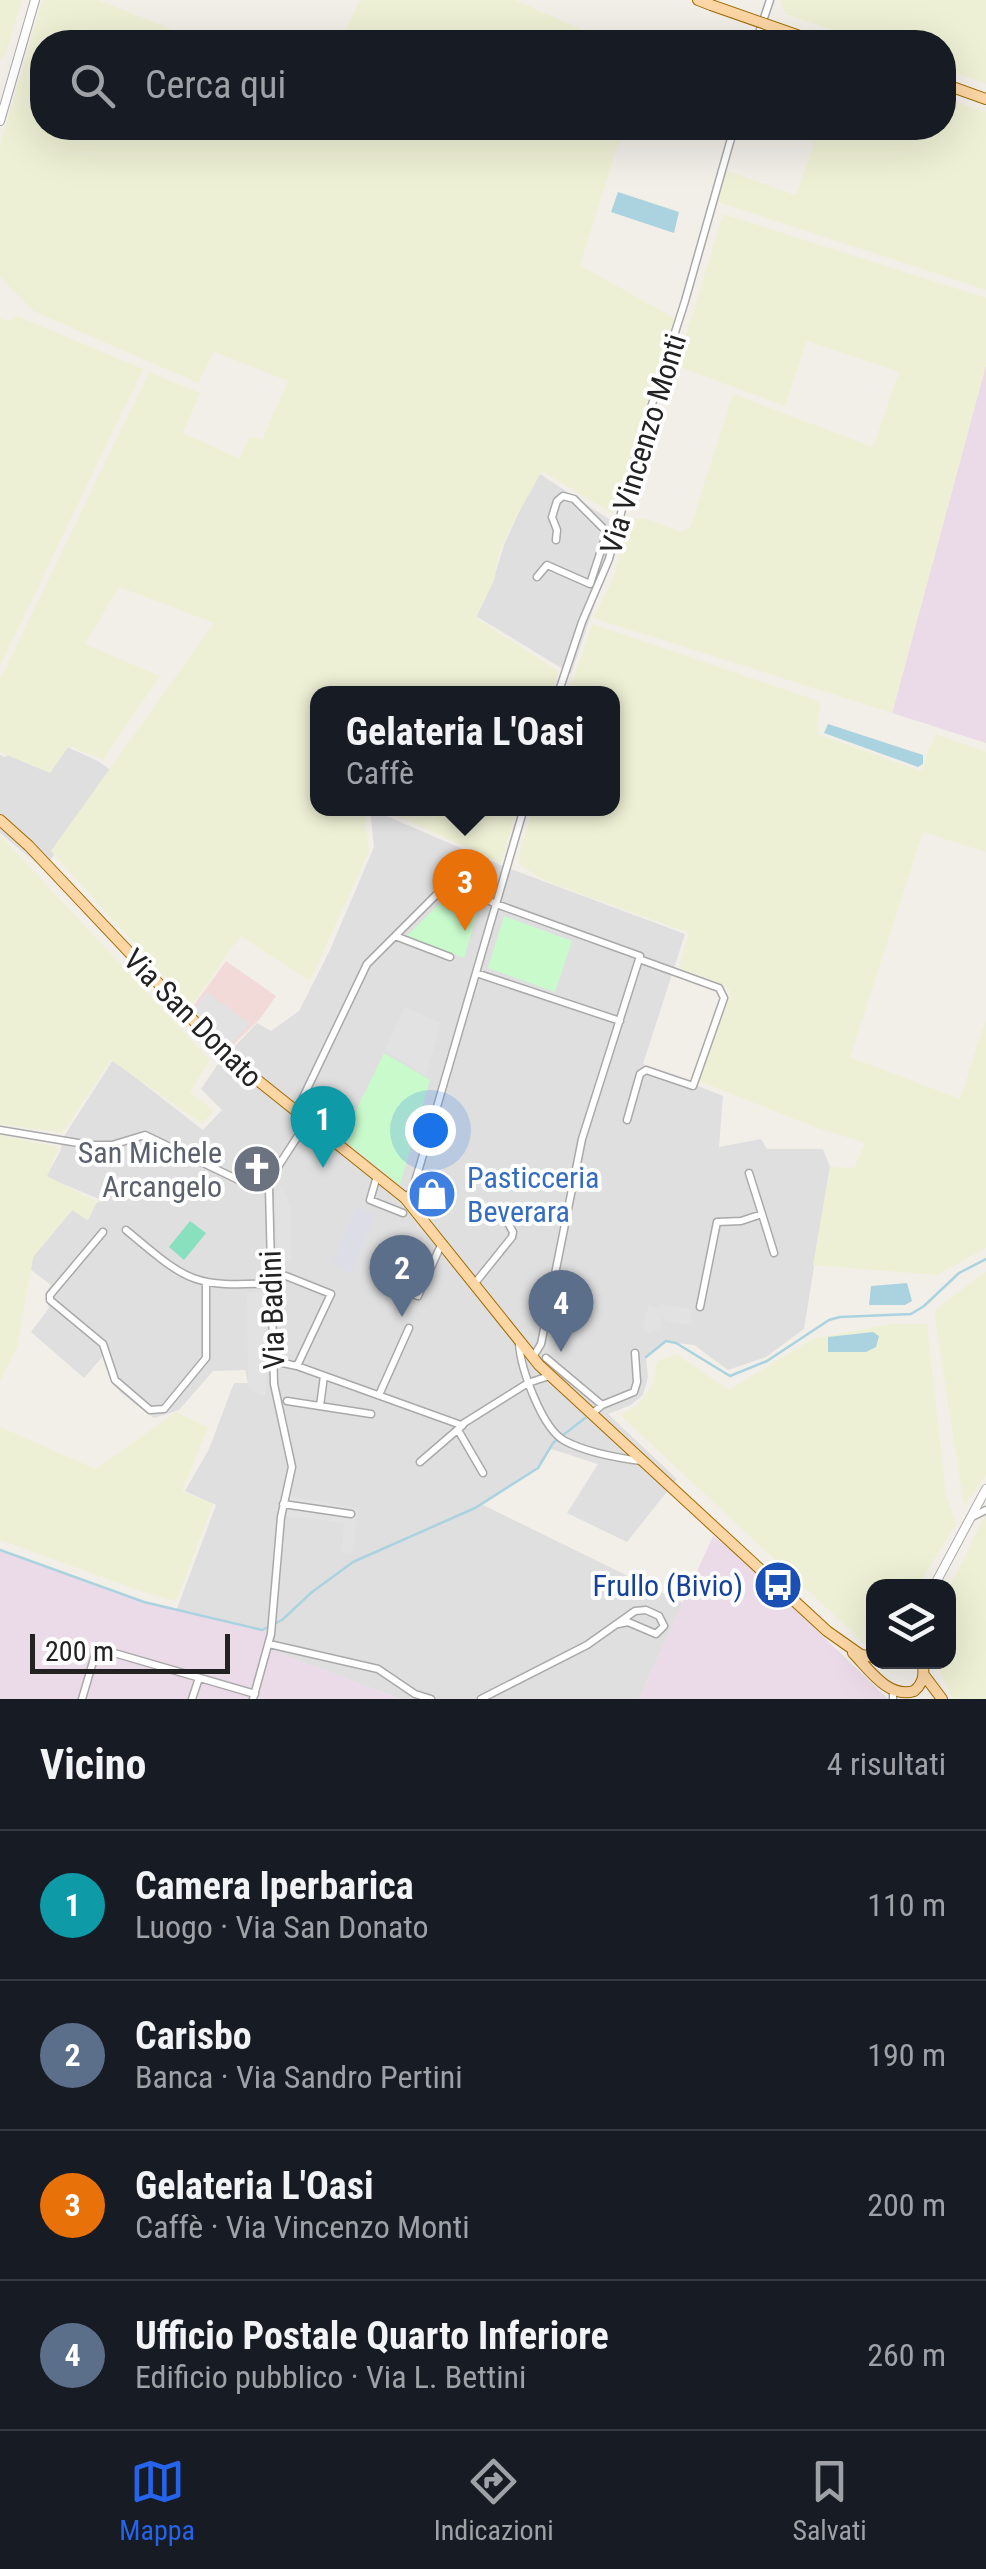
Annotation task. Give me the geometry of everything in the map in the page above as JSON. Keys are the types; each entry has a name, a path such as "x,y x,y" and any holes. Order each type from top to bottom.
{"main road":[{"path":"698,0 784,30"},
{"path":"956,88 986,99"},
{"name":"Via San Donato","path":"0,820 226,1055 405,1198 550,1376 841,1642 882,1688 900,1696"},
{"name":"Via San Donato","path":"841,1642 866,1656"},
{"path":"875,1669 875,1677"},
{"path":"923,1669 942,1699"},
{"path":"900,1696 918,1686 924,1674"},
{"path":"900,1696 919,1693 934,1699"}],"street":[{"path":"0,121 36,0"},
{"path":"760,30 770,0"},
{"name":"Via Vincenzo Monti","path":"561,686 685,301 731,140"},
{"path":"556,540 553,511 557,500 568,496 605,526 608,536 602,566"},
{"path":"537,577 548,565 594,586"},
{"path":"405,1198 412,1192 522,816"},
{"path":"296,1113 367,964 448,882 496,904 719,988 724,998 693,1086 646,1070 640,1074 627,1120"},
{"path":"395,936 450,956"},
{"path":"528,1383 582,1140 640,958"},
{"path":"476,972 620,1021"},
{"name":"Via Badini","path":"254,1696 269,1644 292,1454 278,1407 273,1362 269,1188 307,1122"},
{"path":"0,1130 90,1145 112,1145 145,1135 250,1186 269,1188"},
{"path":"749,1173 774,1254"},
{"path":"378,1175 370,1200 403,1213"},
{"path":"700,1307 717,1222 742,1221 762,1214"},
{"path":"474,1284 512,1237 507,1221"},
{"path":"126,1230 180,1274 206,1283 271,1283"},
{"path":"104,1232 50,1295 50,1300 103,1344 115,1380 150,1410 164,1409 206,1358 206,1283"},
{"path":"384,1282 418,1296 442,1242"},
{"path":"286,1276 331,1294 296,1366"},
{"path":"379,1395 409,1328"},
{"path":"592,1414 602,1405 634,1392 635,1352"},
{"path":"532,1355 602,1405"},
{"name":"Via San Donato","path":"532,1355 528,1383 559,1438 644,1462"},
{"path":"273,1362 296,1366 457,1424 484,1473"},
{"path":"320,1406 324,1376"},
{"path":"420,1462 461,1427 528,1383 550,1376"},
{"path":"288,1402 371,1414"},
{"path":"938,1579 986,1489"},
{"path":"283,1504 351,1514"},
{"path":"969,1518 986,1510"},
{"path":"481,1699 587,1645 640,1609 659,1616 664,1626 656,1634 628,1622 618,1624"},
{"path":"269,1644 378,1670 415,1694 431,1699"},
{"path":"82,1699 96,1648 254,1696"},
{"path":"192,1699 198,1678"}],"shaded area":[{"path":"986,365 986,743 892,713"},
{"path":"537,472 621,527 571,674 471,613 496,571"},
{"path":"39,734 112,771 44,869 0,833 0,755 5,757"},
{"path":"371,816 386,816 505,867 685,934 643,1064 723,1096 719,1147 761,1139 767,1149 823,1149 830,1167 804,1329 766,1357 728,1370 694,1345 666,1342 646,1357 648,1377 643,1395 631,1405 608,1414 677,1479 627,1542 567,1513 598,1464 551,1449 534,1471 483,1505 683,1603 639,1699 400,1699 268,1649 272,1633 176,1611 216,1505 185,1491 209,1449 234,1383 248,1383 245,1370 213,1371 179,1410 154,1418 120,1392 111,1380 103,1356 84,1378 31,1332 49,1308 45,1294 51,1285 31,1270 33,1257 73,1209 87,1220 97,1202 104,1201 46,1177 63,1138 113,1060 203,1130 222,1110 201,1089 218,1064 257,1023 271,1031 299,1011 374,847"},
{"path":"226,961 276,996 260,1019 229,1049 189,1012"},
{"path":"207,992 250,1024 229,1047 192,1013"},
{"path":"404,1007 441,1023 426,1076 385,1051"},
{"path":"280,1186 290,1206 291,1261 278,1262 275,1194"},
{"path":"356,1207 375,1215 351,1273 332,1265"},
{"path":"263,1292 266,1396 248,1390 247,1293"},
{"path":"660,1303 694,1310 690,1315 694,1325 666,1321 663,1316 661,1328 648,1333 643,1328 649,1304 655,1308"},
{"path":"290,1496 359,1508 352,1553 342,1552 344,1523 287,1516"},
{"path":"713,1536 742,1558 888,1699 639,1699"},
{"path":"0,1550 126,1597 272,1633 269,1649 400,1699 0,1699"}],"green space":[{"path":"0,0 22,0 5,56 0,59"},
{"path":"43,0 98,0 174,30 34,30"},
{"path":"360,0 515,0 583,30 346,30"},
{"path":"780,0 986,0 986,84 956,73 956,30 832,30 785,14"},
{"path":"30,44 30,140 619,140 580,265 674,318 613,514 542,471 509,530 497,560 495,578 476,618 558,671 553,686 310,686 310,816 365,816 369,851 310,981 240,936 191,1007 51,851 214,623 119,587 85,644 160,676 103,760 69,746 50,773 0,752 0,679 149,372 200,393 183,433 240,459 249,436 262,440 288,381 214,352 198,383 35,312 0,277 0,145"},
{"path":"956,102 986,112 986,290 718,202 727,171 796,195 815,140 956,140"},
{"path":"723,214 986,298 986,365 892,713 593,618 613,579 630,518 648,519 681,532 690,528 733,394 873,447 899,372 807,341 785,406 682,368 679,358"},
{"path":"17,316 143,369 0,666 0,318 10,321"},
{"path":"592,624 813,699 820,704 817,734 921,771 935,734 986,752 986,852 923,832 850,1057 960,1099 986,1019 986,1248 937,1275 813,1265 830,1167 854,1168 865,1143 699,1081 730,996 729,989 722,984 679,968 689,933 545,881 519,864 531,816 620,816 620,686 571,686"},
{"path":"397,816 515,816 501,863"},
{"path":"0,835 210,1060 190,1092 214,1111 202,1124 111,1060 62,1133 0,1124"},
{"path":"452,891 480,903 464,958 407,936"},
{"path":"504,916 572,941 555,992 488,968"},
{"path":"384,1053 430,1080 400,1185 342,1139"},
{"path":"0,1135 59,1147 47,1176 97,1202 88,1220 72,1210 33,1257 17,1347 0,1381"},
{"path":"190,1221 206,1233 184,1260 169,1247"},
{"path":"986,1271 986,1475 964,1507 934,1311"},
{"path":"890,1324 927,1324 946,1495 956,1524 922,1579 866,1579 866,1645 620,1415 637,1406 652,1386 657,1361 676,1354 729,1390 812,1339"},
{"path":"176,1412 208,1427 182,1491 213,1504 177,1599 135,1589 0,1540 0,1427 96,1469"},
{"path":"986,1512 986,1699 953,1699 939,1669 956,1669 954,1579"}],"water":[{"path":"618,192 679,212 674,233 611,212"},
{"path":"828,724 923,755 923,764 918,767 824,733"},
{"path":"907,1283 912,1301 905,1305 869,1305 871,1286"},
{"path":"873,1332 879,1336 876,1347 866,1352 828,1352 828,1337"}],"waterway":[{"path":"646,1357 666,1341 676,1343 730,1376 767,1361 829,1320 911,1314 959,1273 986,1259"},
{"path":"0,1550 144,1602 262,1630 282,1620 353,1562 475,1508 538,1468 553,1443 585,1418"}],"place":[{"name":"Gelateria L'Oasi","path":"465,931"},
{"name":"Camera Iperbarica","path":"323,1168"},
{"name":"San Michele Arcangelo","path":"257,1169"},
{"name":"Pasticceria Beverara","path":"432,1194"},
{"name":"Carisbo","path":"402,1317"},
{"name":"Ufficio Postale Quarto Inferiore","path":"561,1352"},
{"name":"Frullo (Bivio)","path":"778,1585"}]}
